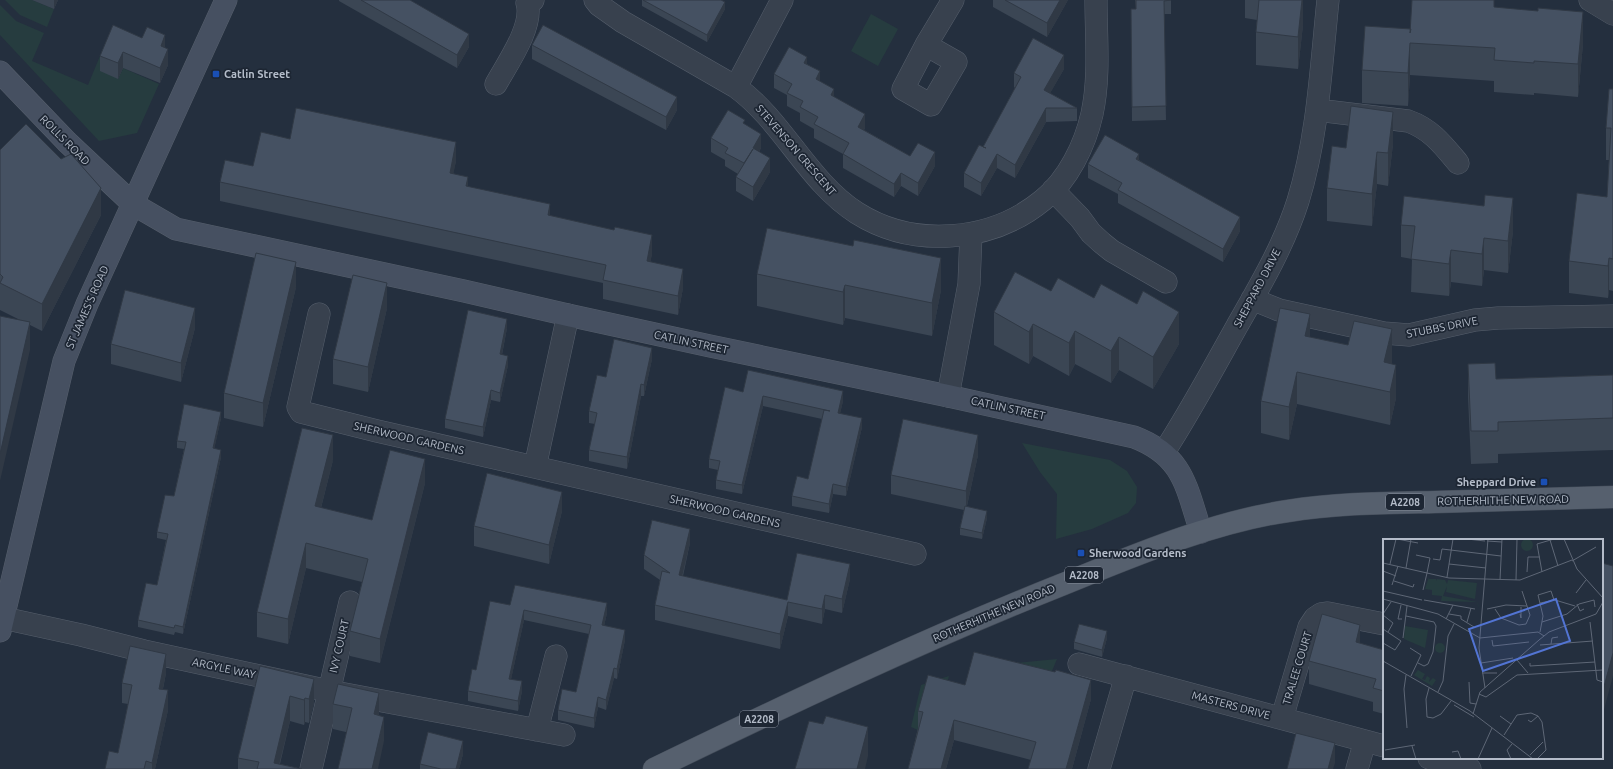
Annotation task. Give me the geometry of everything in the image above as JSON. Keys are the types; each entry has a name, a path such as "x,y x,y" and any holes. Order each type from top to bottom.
{"main road":[{"name":"ST JAMES'S ROAD","path":"1,624 64,361 87,304 226,0"},
{"name":"ROLLS ROAD","path":"0,72 67,142 134,204"},
{"name":"CATLIN STREET","path":"134,204 181,230 568,315 1122,433 1150,443 1164,452 1175,464 1182,477 1201,532"},
{"name":"ROTHERHITHE NEW ROAD","path":"654,769 850,676 987,615 1097,569 1201,532 1265,515 1312,508 1408,502 1613,497"}],"street":[{"name":"STEVENSON CRESCENT","path":"595,0 599,5 623,22 736,87 751,99 812,172 839,200 856,212 875,223 906,233 942,236 971,234 1004,224 1035,206 1053,190 1068,171 1083,142 1092,115 1095,97 1097,65 1096,0"},
{"path":"736,87 782,0"},
{"path":"926,45 953,0"},
{"name":"SHEPPARD DRIVE","path":"1164,452 1183,423 1252,299 1276,255 1293,217 1306,170 1317,110 1328,0"},
{"path":"1590,0 1613,14"},
{"path":"496,84 526,27 529,10 527,1"},
{"path":"1317,110 1408,121 1419,125 1430,132 1458,163"},
{"path":"1053,190 1080,218 1091,233 1102,243 1112,251 1166,282"},
{"path":"948,396 969,284 971,234"},
{"name":"STUBBS DRIVE","path":"1252,299 1279,310 1384,333 1403,335 1421,333 1475,320 1498,318 1613,316"},
{"name":"SHERWOOD GARDENS","path":"318,314 298,408 302,412 377,431 915,554"},
{"path":"535,467 568,315"},
{"name":"IVY COURT","path":"310,769 350,602"},
{"name":"TRALEE COURT","path":"1282,718 1307,633 1315,618 1328,612 1383,624"},
{"name":"ARGYLE WAY","path":"1,624 81,635 144,651 329,691 564,735"},
{"path":"537,730 556,656"},
{"name":"MASTERS DRIVE","path":"1079,664 1374,743"},
{"path":"1099,769 1126,676"},
{"path":"1357,769 1374,743"},
{"path":"1433,759 1470,769"}],"green space":[{"path":"5,0 32,0 54,9 47,27 20,15"},
{"path":"0,5 16,21 44,33 32,61 88,85 107,39 118,79 123,68 159,84 137,133 99,141 0,35"},
{"path":"871,14 898,29 878,66 851,51"},
{"path":"1022,443 1110,460 1127,471 1137,487 1136,503 1128,513 1092,529 1056,539 1057,494 1040,472"},
{"path":"1057,659 1052,671 1027,678 985,666"},
{"path":"949,676 943,698 918,730 911,727 921,685"}],"building":[{"path":"361,0 410,0 469,34 457,55"},
{"path":"643,0 721,0 725,2 707,35"},
{"path":"1005,0 1060,0 1047,23"},
{"path":"1136,0 1171,0 1164,1 1166,106 1132,107 1131,9 1136,9"},
{"path":"1259,0 1302,0 1298,37 1256,32"},
{"path":"1412,0 1494,0 1494,7 1538,11 1538,8 1583,12 1578,64 1494,60 1495,48 1410,43 1408,73 1362,70 1365,26 1410,29"},
{"path":"113,25 142,38 147,27 165,35 161,46 168,49 160,68 123,52 118,63 100,56"},
{"path":"543,25 677,97 666,117 532,45"},
{"path":"1033,38 1064,55 1044,90 1077,108 1046,108 1015,165 997,154 981,183 964,173 979,145 983,147 1021,77 1014,73"},
{"path":"789,47 807,57 804,63 820,71 816,79 834,89 831,95 865,114 858,127 910,156 918,143 935,152 918,183 901,173 894,184 843,154 849,143 814,124 818,117 800,107 803,101 787,93 792,84 774,74"},
{"path":"1609,89 1613,89 1613,259 1609,258 1608,266 1569,261 1577,193 1607,197 1611,128 1606,128"},
{"path":"1351,106 1393,112 1388,153 1377,152 1372,194 1327,188 1332,146 1346,148"},
{"path":"296,108 456,142 450,173 468,177 466,186 550,204 548,215 614,230 615,227 652,235 647,261 683,269 678,296 603,280 606,265 220,182 225,160 253,166 261,132 290,139"},
{"path":"728,110 745,120 743,123 761,134 753,148 770,158 753,187 736,177 753,149 744,163 725,153 728,148 711,138"},
{"path":"26,124 61,159 71,154 101,188 42,304 0,283 3,277 0,274 0,150"},
{"path":"1105,135 1139,154 1136,159 1240,217 1223,249 1118,190 1122,183 1088,164"},
{"path":"1485,195 1513,198 1508,241 1484,238 1482,254 1451,250 1449,264 1411,259 1415,226 1401,225 1404,196 1484,206"},
{"path":"767,228 853,246 854,240 941,258 932,303 845,285 843,292 757,274"},
{"path":"256,253 296,262 263,403 224,393"},
{"path":"1015,272 1051,291 1058,278 1094,298 1101,284 1137,304 1143,291 1179,312 1153,357 1119,337 1111,351 1075,331 1069,343 1033,324 1029,332 994,312"},
{"path":"353,275 387,283 368,367 333,359"},
{"path":"125,290 195,308 181,363 111,344"},
{"path":"1280,308 1310,314 1305,336 1348,345 1354,321 1392,329 1384,362 1396,365 1390,392 1297,372 1289,407 1261,401"},
{"path":"468,310 507,319 500,354 508,356 500,393 491,390 483,427 445,419"},
{"path":"0,316 30,322 0,454"},
{"path":"614,339 652,348 644,385 641,384 627,457 589,450 597,413 589,411 597,375 606,377"},
{"path":"1495,363 1496,379 1613,375 1613,418 1498,422 1498,431 1471,431 1468,364"},
{"path":"748,370 843,391 838,413 862,418 846,487 833,484 829,504 792,496 797,476 808,479 824,410 830,411 763,396 742,485 716,480 720,461 709,459 725,387 743,392"},
{"path":"184,404 221,412 213,448 221,450 183,627 175,625 174,628 138,620 146,583 157,585 168,534 157,532 165,495 174,496 186,442 177,441"},
{"path":"903,419 978,435 966,491 891,475"},
{"path":"302,428 333,435 315,506 372,520 390,450 425,459 380,639 350,631 368,559 306,543 288,619 257,612"},
{"path":"487,473 562,492 549,545 474,526"},
{"path":"965,506 987,511 982,533 960,528"},
{"path":"652,520 690,529 679,575 787,600 797,553 850,564 842,599 825,595 822,609 788,602 780,634 655,605 662,571 670,573 644,555"},
{"path":"1603,563 1613,566 1613,653 1603,690"},
{"path":"515,585 607,603 602,625 625,630 617,669 614,668 606,700 598,697 594,718 558,710 562,689 576,692 591,625 524,610 509,679 522,681 518,701 468,691 472,669 476,670 490,601 510,605"},
{"path":"1322,614 1360,625 1356,642 1383,650 1383,691 1373,688 1376,679 1309,661"},
{"path":"1079,624 1107,631 1102,650 1074,642"},
{"path":"130,646 166,654 159,689 168,690 152,763 146,761 144,769 105,769 109,751 118,753 132,685 122,683"},
{"path":"974,652 1055,672 1056,670 1091,680 1066,769 1028,769 1036,742 954,720 941,769 908,769 923,712 918,711 928,675 965,685"},
{"path":"260,666 314,679 309,699 305,698 304,700 290,696 274,763 302,769 257,769 259,762 238,758"},
{"path":"338,684 379,693 374,714 384,717 372,769 338,769 352,708 333,704"},
{"path":"826,716 868,727 857,769 795,769 809,721 823,724"},
{"path":"428,732 463,741 456,769 441,769 420,764"},
{"path":"1296,733 1335,743 1328,769 1287,769"}],"place":[{"name":"Catlin Street","path":"216,74"},
{"name":"Sheppard Drive","path":"1544,482"},
{"name":"Sherwood Gardens","path":"1081,553"}]}
